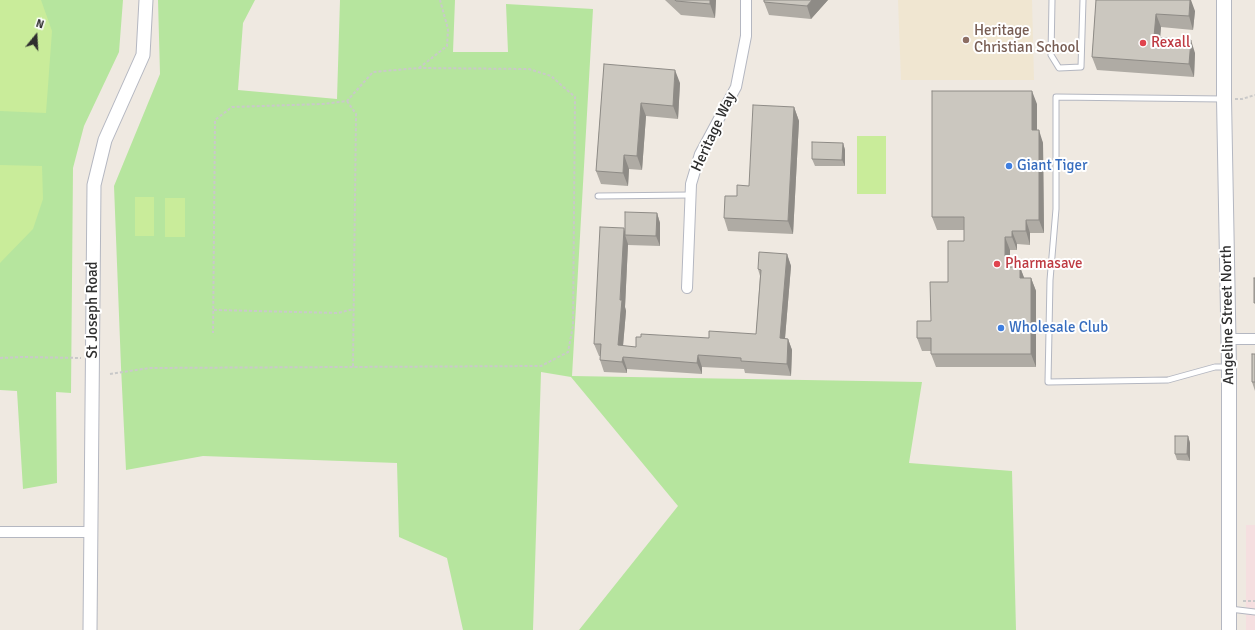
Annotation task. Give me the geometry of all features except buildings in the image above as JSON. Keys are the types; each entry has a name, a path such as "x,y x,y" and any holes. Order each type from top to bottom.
{"main road":[{"name":"Angeline Street North","path":"1224,0 1224,99 1229,339 1229,630"}],"street":[{"name":"St Joseph Road","path":"90,630 94,185 105,140 143,56 146,0"},
{"name":"Heritage Way","path":"687,288 691,184 700,154 736,87 746,36 746,0"},
{"path":"1229,339 1255,339"},
{"path":"0,532 92,532"}],"lane":[{"path":"1052,0 1051,55 1058,68 1081,67 1083,0"},
{"path":"1224,99 1056,97 1056,209 1050,280 1048,382 1168,380 1214,367 1229,367"},
{"path":"598,196 690,195"},
{"path":"1230,609 1255,612"}],"path":[{"path":"418,68 447,46 448,29 440,0"},
{"path":"110,374 149,368 542,366 568,352 573,326 575,97 551,76 529,69 418,68 373,72 347,101 323,104 232,107 215,120 213,333"},
{"path":"1224,99 1242,99 1255,95"},
{"path":"347,101 356,114 353,367"},
{"path":"214,310 338,313 354,309"},
{"path":"0,358 77,357 93,360"},
{"path":"1243,601 1255,601"}],"shaded area":[{"name":"Heritage Christian School","path":"898,0 1032,0 1034,80 901,80"},
{"path":"1246,525 1255,525 1255,630 1246,630"}],"green space":[{"path":"0,0 123,0 119,52 84,126 73,168 71,393 56,392 57,483 23,489 17,391 0,390"},
{"path":"0,0 41,0 52,31 46,113 0,111"},
{"path":"158,0 255,0 243,23 238,90 337,99 340,0 455,0 453,52 508,52 506,4 593,9 572,376 922,382 909,463 1012,471 1016,630 579,630 678,506 571,377 541,372 533,630 463,630 447,558 399,537 397,463 203,456 126,470 114,186 160,74"},
{"path":"857,136 886,136 886,194 857,194"},
{"path":"0,165 42,166 43,199 33,229 0,263"},
{"path":"135,197 154,197 154,236 135,236"},
{"path":"165,198 185,198 185,237 165,237"}],"place":[{"name":"Heritage Christian School","path":"966,40"},
{"name":"Rexall","path":"1143,43"},
{"name":"Giant Tiger","path":"1009,166"},
{"name":"Pharmasave","path":"997,264"},
{"name":"Wholesale Club","path":"1001,328"}]}
